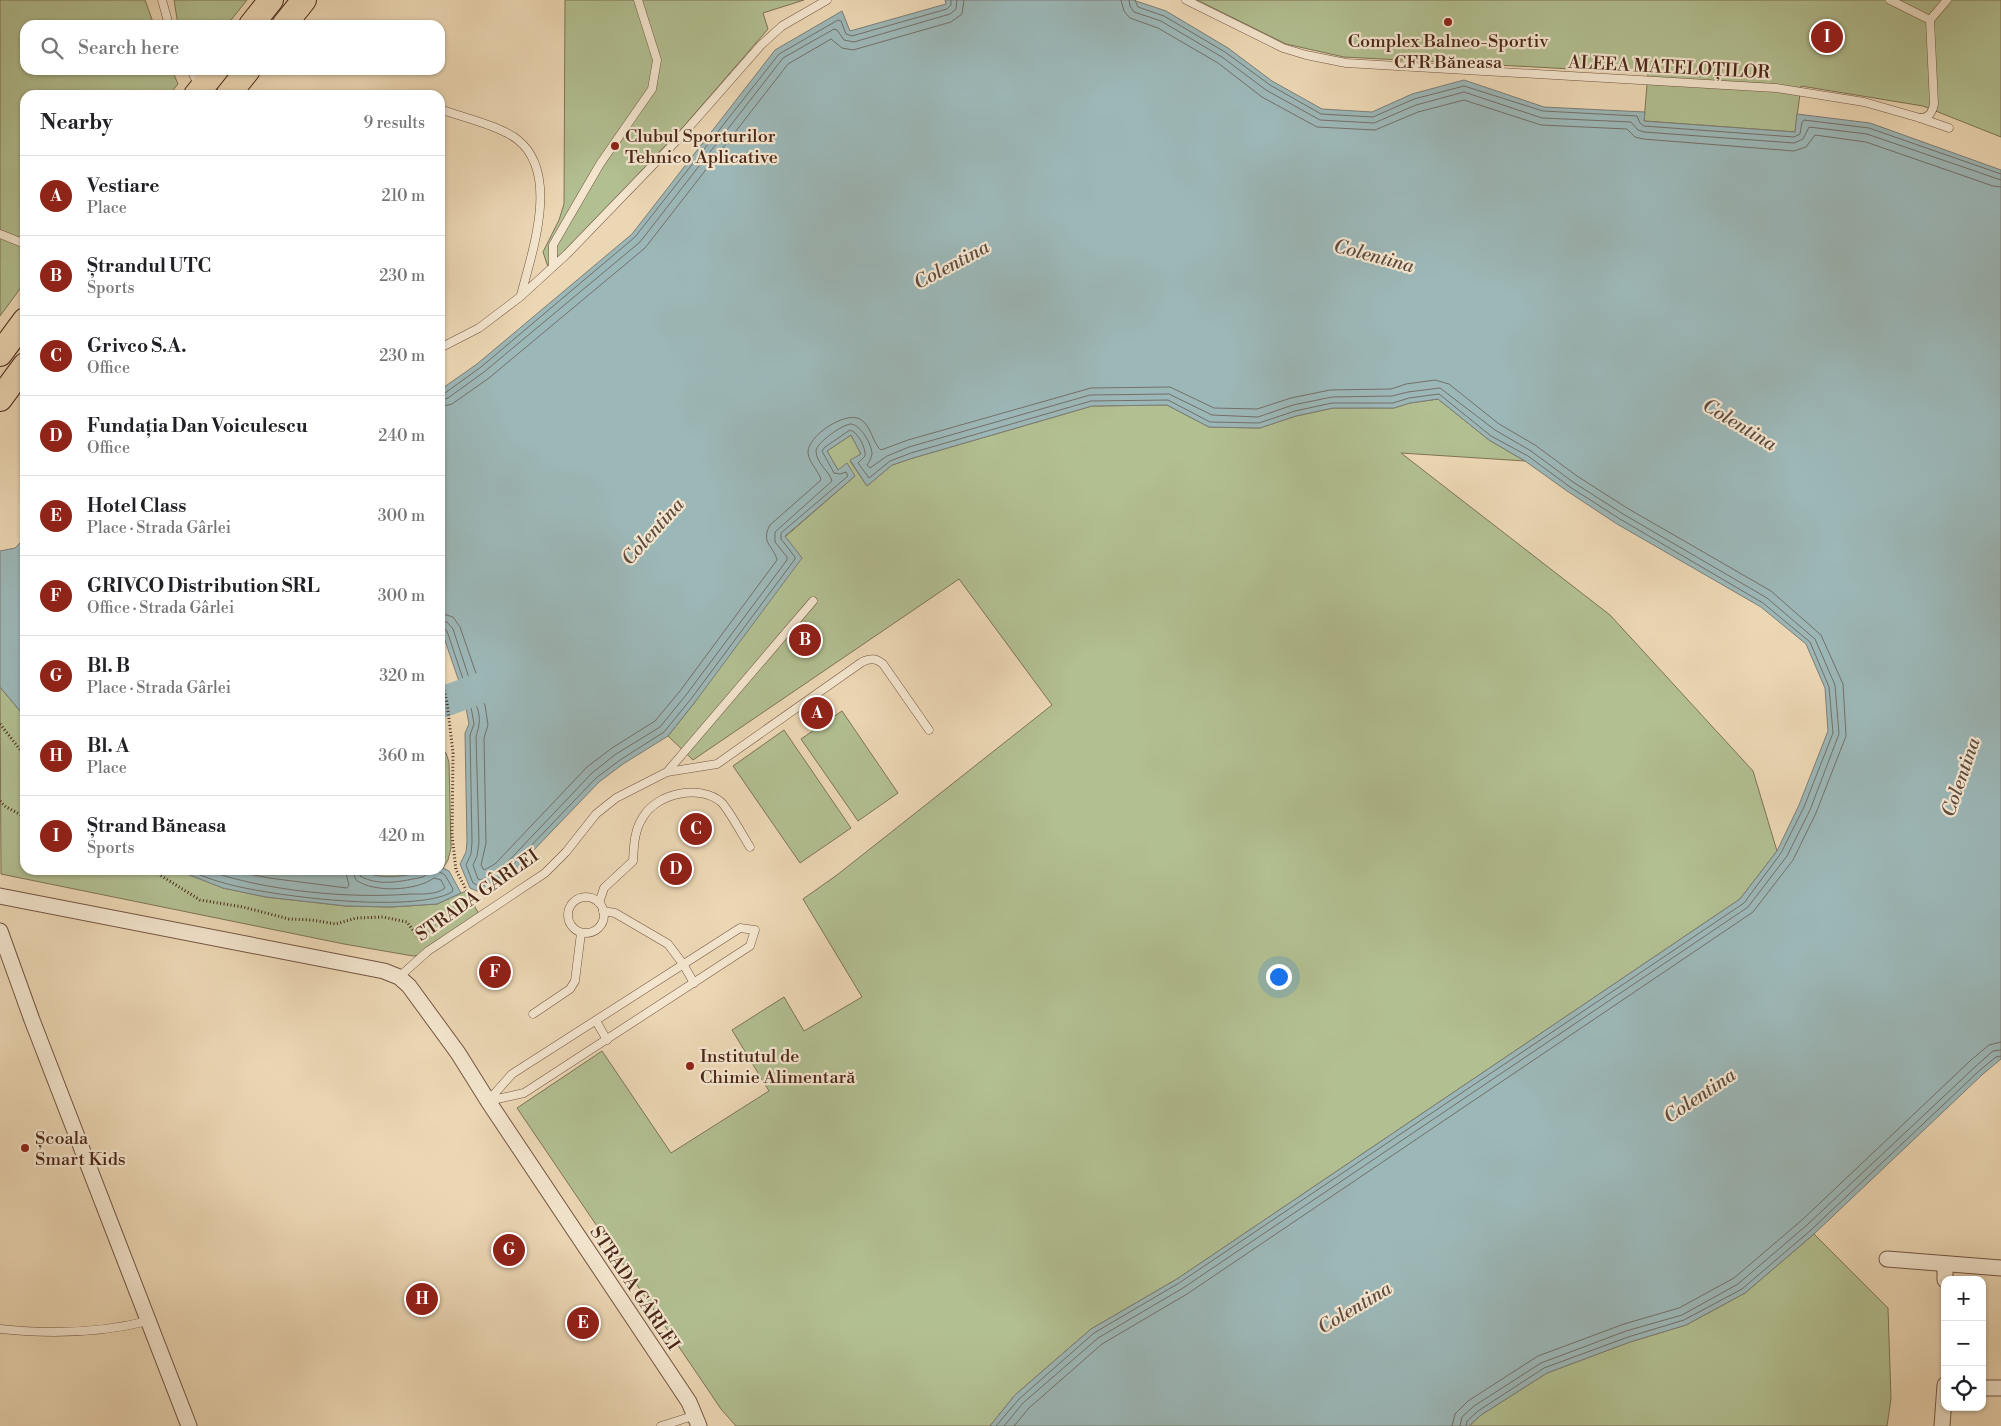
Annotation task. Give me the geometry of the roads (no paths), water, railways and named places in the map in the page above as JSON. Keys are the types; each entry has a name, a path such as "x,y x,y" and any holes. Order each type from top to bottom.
{"main road":[{"path":"255,20 271,0"},
{"path":"288,20 304,0"},
{"path":"196,85 209,75"},
{"path":"232,90 244,75"},
{"path":"0,354 20,327"},
{"path":"0,399 20,372"}],"street":[{"name":"STRADA GÂRLEI","path":"0,896 384,971 399,977 409,986 458,1053 697,1421"},
{"path":"0,932 189,1426"},
{"path":"1887,1259 2001,1268"},
{"path":"1945,1264 1945,1276"},
{"path":"1986,1388 2001,1388"},
{"path":"1942,1426 1943,1411"}],"lane":[{"path":"162,0 168,20"},
{"path":"553,266 552,245 600,164 652,89 657,60 638,0"},
{"path":"445,345 479,328 520,297 682,135 766,40 782,26 827,0"},
{"name":"ALEEA MATELOȚILOR","path":"1186,0 1284,48 1327,60 1346,63 1776,88 1864,102 1949,128"},
{"path":"1890,0 1930,20"},
{"path":"1920,118 1928,116 1933,108 1930,20 1947,0"},
{"path":"445,112 506,132 519,140 535,164 540,178 541,204 520,297"},
{"path":"0,234 20,242"},
{"path":"667,772 813,601"},
{"name":"STRADA GÂRLEI","path":"399,977 428,951 545,873 566,852 596,814 616,798 667,772 681,772 717,764 862,662 869,659 878,660 883,664 929,730"},
{"path":"599,903 604,888 633,861 636,832 644,815 663,799 678,794 694,793 722,802 750,848"},
{"path":"584,897 595,899 604,911 604,917 598,928 593,932 581,933 576,931 568,922 567,917 573,901 584,897"},
{"path":"604,911 614,913 668,944 694,983"},
{"path":"740,928 755,930 750,946 524,1094 488,1101 512,1074 683,964 740,928"},
{"path":"533,1014 570,989 575,981 581,933"},
{"path":"596,1021 607,1040"},
{"path":"0,1329 46,1332 78,1331 126,1325 148,1320"},
{"path":"661,1426 697,1421"}],"water":[{"path":"945,0 1133,0 1166,11 1228,48 1272,81 1322,109 1372,112 1412,94 1464,80 1544,107 1645,112 1644,121 1795,132 1797,114 1870,123 2001,170 2001,1059 1814,1234 1745,1293 1686,1325 1630,1342 1547,1373 1481,1415 1469,1426 990,1426 1015,1395 1091,1329 1177,1279 1740,899 1777,851 1799,805 1828,731 1825,688 1806,644 1761,607 1617,524 1525,461 1489,440 1438,399 1410,403 1394,408 1333,408 1296,416 1260,428 1209,427 1167,405 1092,406 892,465 867,486 850,460 861,454 851,435 827,451 838,470 847,463 855,476 785,536 802,558 668,736 623,764 599,782 506,879 482,893 470,888 460,864 466,852 467,842 465,733 469,724 466,708 462,708 458,693 462,690 445,641 445,386 477,364 632,234 775,50 842,11 850,31 946,4"},
{"path":"20,543 20,711 0,687 0,551 15,548"},
{"path":"445,869 449,871 461,893 437,904 391,907 346,906 266,897 223,888 190,875 373,875 445,875"}],"waterway":[{"name":"Colentina","path":"445,701 500,681"}],"place":[{"name":"Complex Balneo-Sportiv CFR Băneasa","path":"1448,22"},
{"name":"Ștrand Băneasa","path":"1827,37"},
{"name":"Clubul Sporturilor Tehnico Aplicative","path":"615,146"},
{"name":"Ștrandul UTC","path":"805,640"},
{"name":"Vestiare","path":"817,713"},
{"name":"Grivco S.A.","path":"696,829"},
{"name":"Fundația Dan Voiculescu","path":"676,869"},
{"name":"GRIVCO Distribution SRL","path":"495,972"},
{"name":"Institutul de Chimie Alimentară","path":"690,1066"},
{"name":"Școala Smart Kids","path":"25,1148"},
{"name":"Bl. B","path":"509,1250"},
{"name":"Bl. A","path":"422,1299"},
{"name":"Hotel Class","path":"583,1323"}]}
